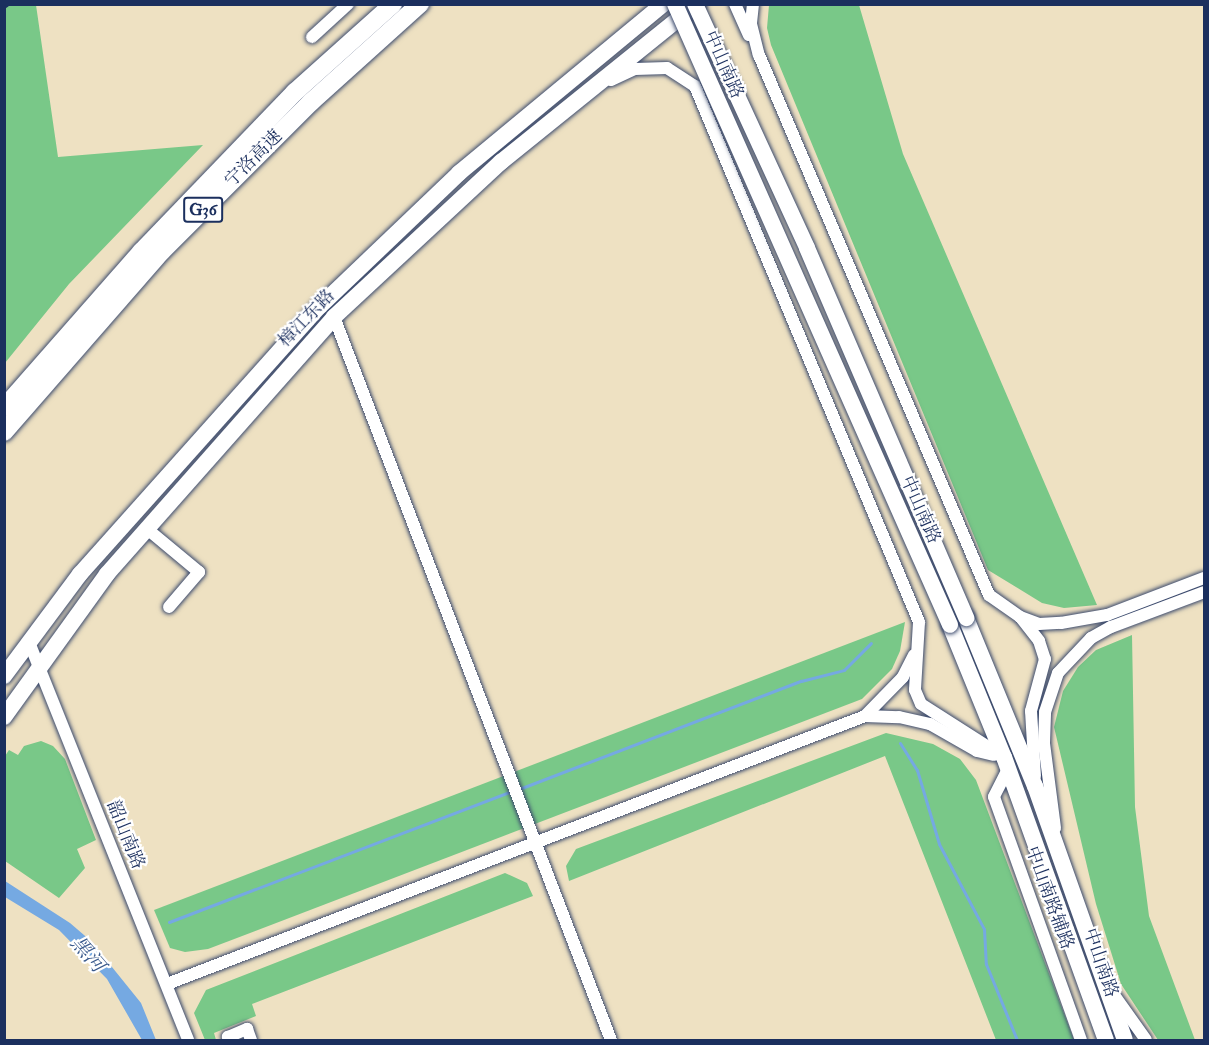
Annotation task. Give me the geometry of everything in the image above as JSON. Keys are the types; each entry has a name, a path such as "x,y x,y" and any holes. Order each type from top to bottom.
{"highway":[{"name":"宁洛高速","path":"4,408 141,252 295,92 393,4"},
{"name":"宁洛高速","path":"4,432 162,251 311,102 420,4"}],"main road":[{"name":"中山南路","path":"675,4 950,625 1080,936 1106,984 1125,1041"},
{"name":"中山南路","path":"696,4 807,248 966,618 1035,786 1058,850 1106,1041"},
{"name":"樟江东路","path":"4,717 39,665 146,528 334,317 416,237 585,91 696,4"},
{"name":"樟江东路","path":"4,676 88,566 319,307 459,173 655,7"}],"street":[{"path":"312,38 348,4"},
{"path":"735,4 759,55 982,585 988,595 1020,617 1039,640 1045,659 1031,711 1035,786"},
{"path":"753,4 751,24 759,55"},
{"path":"585,91 635,69 667,68 694,86 915,611 919,646 915,690 921,704 1006,763"},
{"path":"334,317 611,1041"},
{"path":"146,528 199,572 169,607"},
{"path":"1020,617 1050,624 1107,615 1204,578"},
{"path":"1058,850 1044,743 1045,712 1058,673 1101,633 1204,592"},
{"name":"韶山南路","path":"29,642 188,1041"},
{"path":"865,716 903,677 919,646"},
{"path":"167,984 327,920 536,845 865,716 899,717 930,724 977,751 1006,763"},
{"name":"中山南路辅路","path":"1006,763 994,797 1081,1041"},
{"path":"1106,984 1146,1041"},
{"path":"230,1041 228,1037 247,1029 251,1041"}],"green space":[{"path":"5,4 36,5 58,157 203,145 69,284 5,363"},
{"path":"769,5 859,5 903,154 1097,605 1064,608 1042,603 988,570 771,45 767,28"},
{"path":"905,622 900,651 892,669 862,699 208,949 185,952 170,948 154,910"},
{"path":"1132,635 1135,807 1149,916 1195,1040 1158,1040 1121,984 1096,904 1054,727 1063,691 1078,667 1096,650"},
{"path":"886,733 933,744 960,759 976,780 1074,1040 996,1040 885,756 569,881 566,866 576,849"},
{"path":"41,741 53,746 65,759 96,840 77,849 85,868 59,898 5,861 5,756 9,750 18,755 24,746"},
{"path":"505,873 527,883 533,896 252,1004 256,1016 214,1033 216,1040 205,1040 194,1013 206,990"}],"water":[{"name":"黑河","path":"5,881 70,923 91,941 141,1003 156,1040 142,1040 107,979 59,930 5,897"}],"waterway":[{"path":"519,789 801,681 844,670 871,643"},
{"path":"900,743 917,770 939,844 984,929 986,964 1017,1040"},
{"path":"169,922 512,791"}]}
